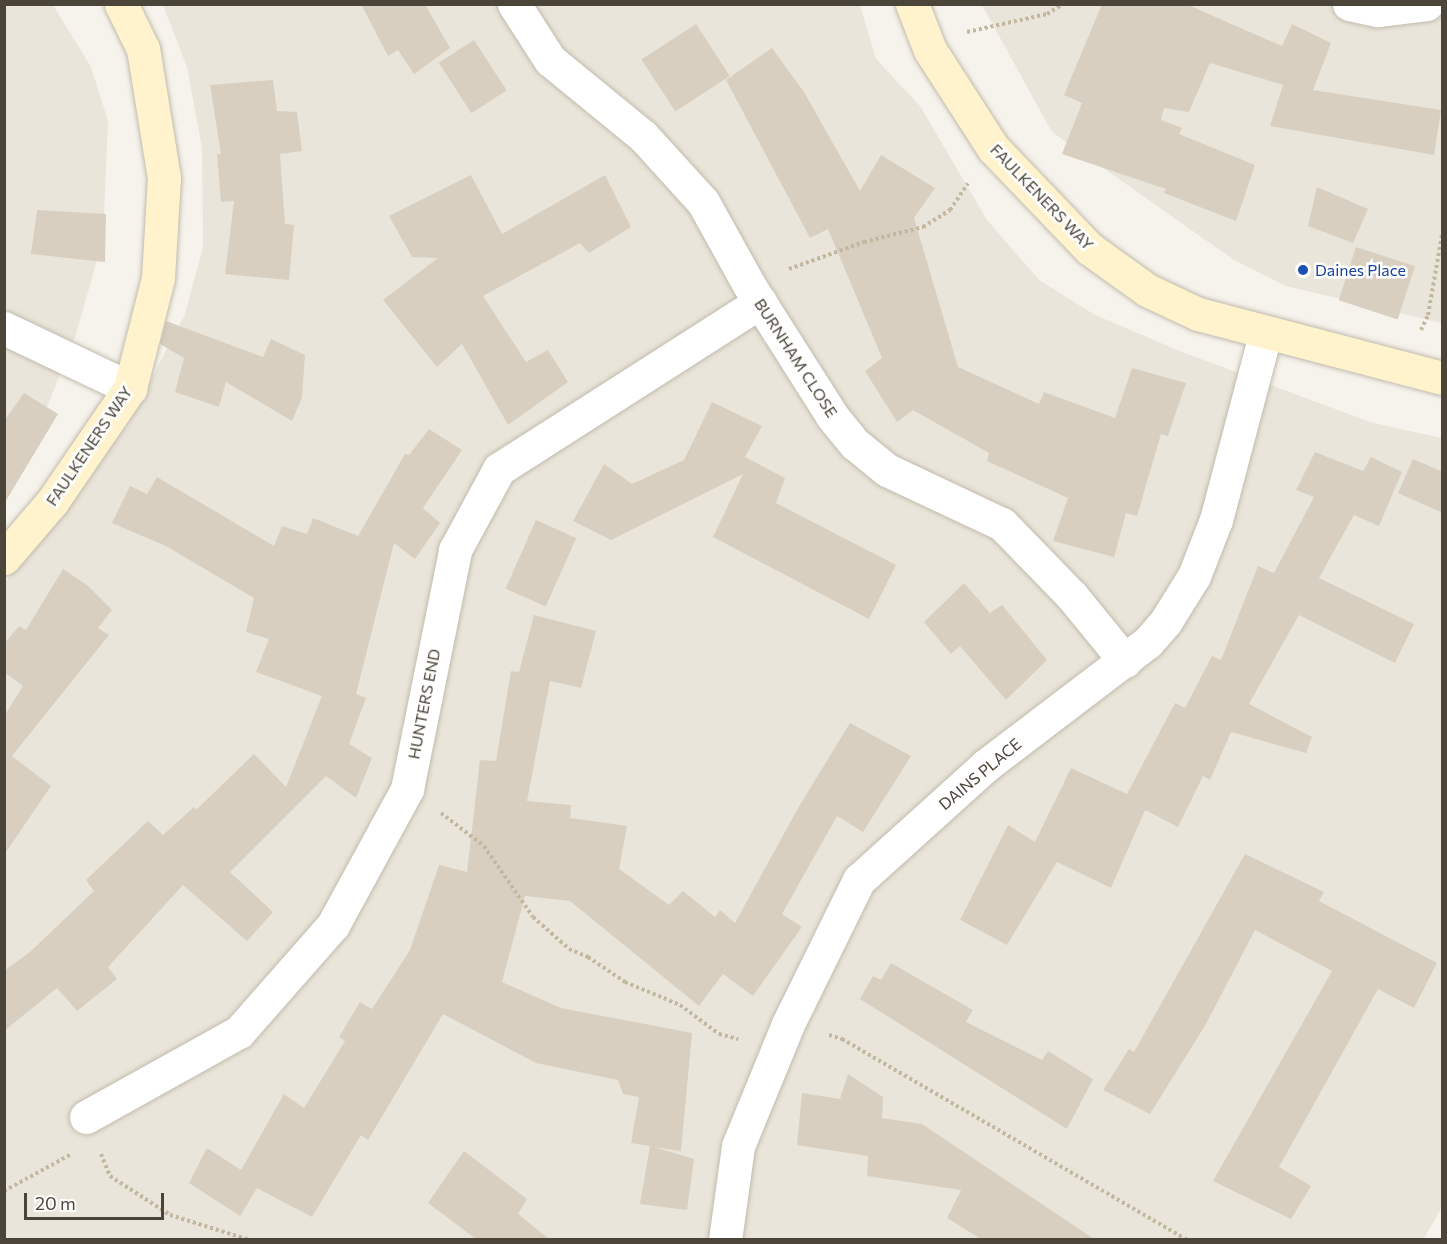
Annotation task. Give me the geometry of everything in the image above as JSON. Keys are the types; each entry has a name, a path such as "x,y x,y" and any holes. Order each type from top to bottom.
{"street":[{"name":"FAULKENERS WAY","path":"4,558 52,501 130,388 159,278 164,178 143,49 121,4"},
{"name":"BURNHAM CLOSE","path":"514,4 550,60 643,136 703,202 754,293 832,416 855,444 887,470 1002,524 1072,596 1125,661"},
{"name":"FAULKENERS WAY","path":"912,4 930,50 993,148 1090,249 1147,290 1198,314 1265,334 1443,378"},
{"path":"1349,4 1378,10 1427,4"},
{"name":"HUNTERS END","path":"86,1117 239,1032 333,925 407,789 455,550 499,469 754,293"},
{"path":"4,328 130,388"},
{"name":"DAINS PLACE","path":"725,1239 738,1146 788,1024 859,880 985,766 1125,661 1166,621 1194,576 1216,520 1265,334"}],"path":[{"path":"930,50 958,34 1047,14 1063,4"},
{"path":"754,293 864,242 923,227 950,210 993,148"},
{"path":"1401,368 1428,315 1443,234"},
{"path":"4,1191 72,1154 86,1117"},
{"path":"86,1117 110,1176 170,1215 250,1239"}],"shaded area":[{"path":"5,5 53,5 91,67 108,121 103,239 76,334 45,412 5,464"},
{"path":"163,5 860,5 876,59 920,106 987,220 1039,280 1095,315 1182,352 1373,423 1442,438 1442,1207 1423,1240 5,1239 4,584 128,424 185,314 203,247 202,148 187,67"},
{"path":"982,5 1442,5 1442,323 1286,286 1234,260 1052,132"}],"building":[{"path":"361,4 425,4 450,48 414,74 398,50 388,56"},
{"path":"1102,4 1186,4 1282,46 1292,24 1331,43 1313,90 1441,110 1434,155 1270,126 1283,85 1287,86 1210,63 1189,112 1164,108 1161,120 1182,128 1179,134 1255,165 1236,221 1164,193 1166,189 1062,154 1082,103 1064,95"},
{"path":"696,24 730,76 675,111 641,59"},
{"path":"474,40 507,90 471,113 439,63"},
{"path":"772,48 804,92 860,191 881,155 935,188 914,218 958,367 1039,404 1044,392 1115,418 1132,368 1186,383 1168,436 1161,434 1137,516 1126,513 1114,557 1053,541 1068,498 987,461 989,453 913,410 897,422 865,371 882,358 828,229 810,238 726,80"},
{"path":"273,80 277,111 297,112 302,151 280,154 285,224 294,225 289,280 225,274 234,201 221,202 217,154 221,154 210,85"},
{"path":"471,175 502,234 605,175 631,227 589,253 580,243 483,296 526,362 548,350 568,382 508,425 462,344 437,367 383,300 438,258 412,257 389,216"},
{"path":"1317,187 1368,209 1353,243 1308,226"},
{"path":"37,210 106,214 105,262 31,254"},
{"path":"1356,247 1415,266 1398,319 1339,300"},
{"path":"166,321 263,357 271,339 305,355 302,398 292,421 226,382 219,407 175,392 184,358 160,344"},
{"path":"24,393 58,414 4,504 4,421"},
{"path":"712,402 762,426 745,457 785,478 776,503 896,565 869,619 713,537 743,474 611,540 573,521 604,464 632,484 684,460"},
{"path":"429,429 462,450 423,508 440,523 415,559 394,543 356,694 366,698 349,744 372,758 356,798 326,776 230,872 273,912 247,941 183,885 108,967 117,979 77,1011 57,988 4,1031 4,971 30,952 94,891 86,880 148,821 163,835 194,807 196,810 254,754 286,787 322,696 256,672 269,639 246,632 254,598 166,546 112,523 130,486 147,494 157,477 274,546 282,526 307,534 313,518 358,536 405,454 409,455"},
{"path":"1315,452 1363,471 1371,457 1402,472 1379,526 1354,515 1319,578 1414,624 1395,663 1299,615 1249,704 1312,737 1306,753 1231,732 1210,780 1203,776 1178,827 1145,810 1111,888 1057,862 1007,945 960,920 1008,825 1035,842 1071,768 1127,794 1175,703 1185,708 1212,656 1221,660 1258,566 1274,573 1314,497 1296,490"},
{"path":"1413,459 1443,472 1443,513 1398,493"},
{"path":"536,520 576,538 546,606 505,589"},
{"path":"63,569 87,585 112,610 98,628 109,635 12,756 51,786 4,855 4,716 23,686 4,672 4,644 19,626 26,630"},
{"path":"964,583 990,613 1002,605 1047,660 1006,700 960,646 951,654 924,622"},
{"path":"534,615 596,631 581,688 550,681 527,801 571,805 570,818 627,826 619,869 669,905 683,891 715,917 720,910 735,923 798,808 850,723 911,756 863,832 837,816 782,914 802,927 753,996 723,974 699,1006 570,901 525,896 502,982 561,1008 692,1033 681,1151 654,1147 694,1159 687,1210 640,1204 650,1146 631,1143 639,1097 623,1094 618,1080 536,1063 443,1014 368,1140 361,1135 312,1217 257,1188 240,1216 189,1183 207,1148 241,1170 284,1094 304,1108 345,1041 339,1037 360,1002 372,1009 410,950 439,865 467,872 480,760 496,761 511,671 519,672"},
{"path":"1245,854 1324,892 1319,901 1437,963 1414,1008 1378,989 1279,1167 1311,1186 1291,1219 1213,1181 1332,971 1255,930 1206,1024 1150,1114 1103,1090 1129,1049 1134,1052"},
{"path":"891,963 973,1010 966,1022 1042,1060 1048,1051 1093,1079 1067,1129 860,999 873,976 881,980"},
{"path":"848,1074 883,1097 882,1118 922,1124 1094,1239 981,1239 947,1218 961,1190 867,1176 868,1156 797,1145 802,1093 840,1099"},
{"path":"464,1151 527,1199 518,1214 549,1239 476,1239 428,1203"}],"place":[{"name":"Daines Place","path":"1303,270"}]}
